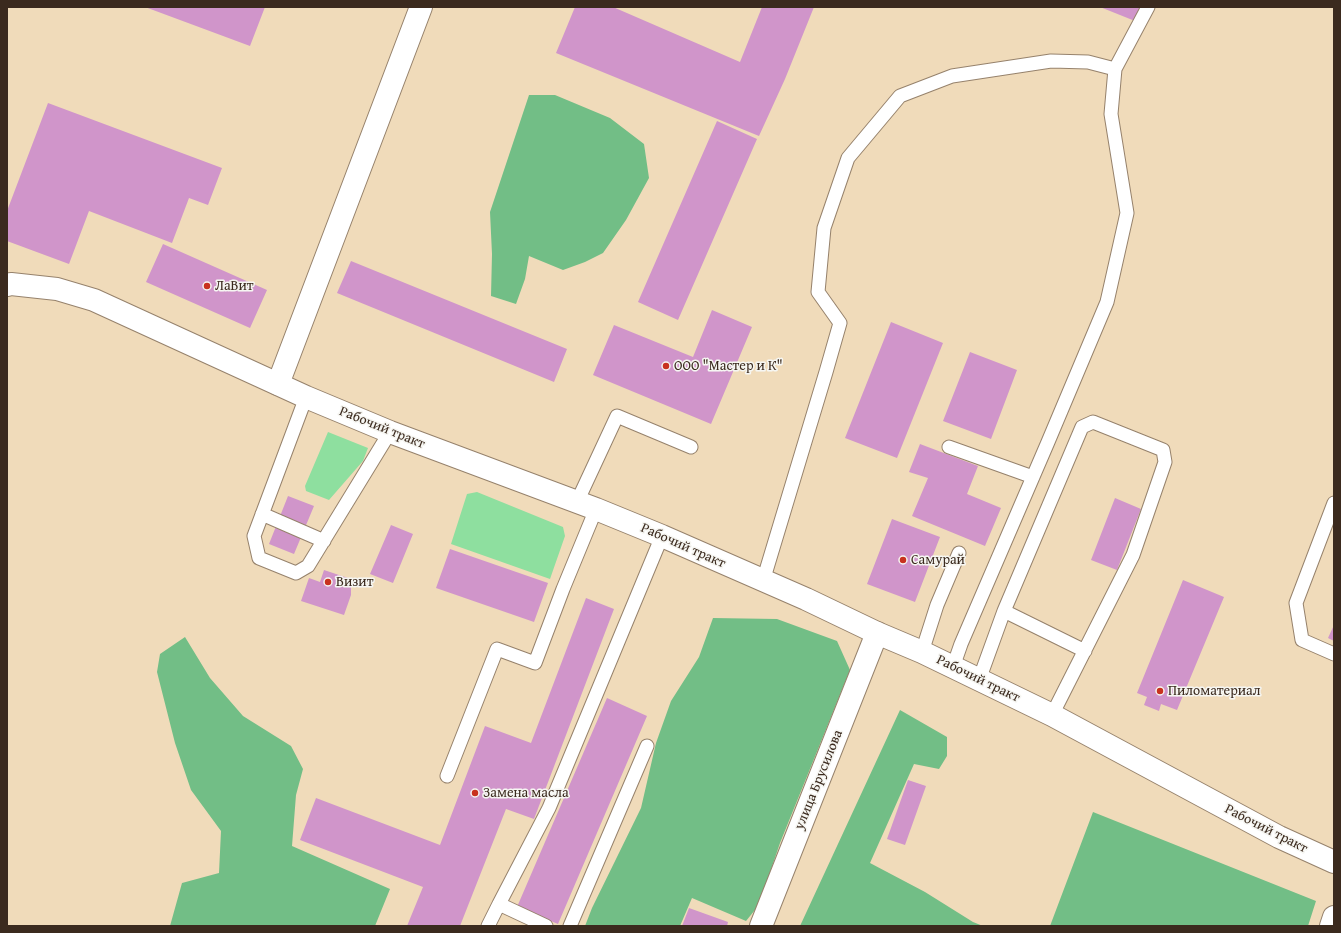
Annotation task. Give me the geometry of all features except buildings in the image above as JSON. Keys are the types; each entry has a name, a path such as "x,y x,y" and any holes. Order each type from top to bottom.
{"street":[{"path":"278,384 421,7"},
{"name":"Рабочий тракт","path":"8,283 57,289 94,300 278,384 390,432 662,536 806,599 877,633 954,667 1052,715 1279,837 1334,862"},
{"name":"улица Брусилова","path":"761,926 877,633"},
{"path":"1331,926 1334,917"}],"lane":[{"path":"954,667 961,644 1107,302 1127,212 1111,114 1115,69 1148,7"},
{"path":"763,581 840,323 818,292 824,228 848,158 900,96 952,76 1051,61 1088,62 1115,69"},
{"path":"306,396 254,536 259,558 296,574 308,566 390,432"},
{"path":"447,776 497,649 534,663 617,416 691,447"},
{"path":"979,680 1004,610 1082,427 1093,422 1163,450 1165,462 1134,555 1052,715"},
{"path":"949,447 1033,477"},
{"path":"1334,503 1296,603 1302,640 1334,654"},
{"path":"262,514 324,541"},
{"path":"488,926 549,808 662,536"},
{"path":"922,652 937,605 959,553"},
{"path":"1004,610 1085,651"},
{"path":"570,926 647,746"},
{"path":"499,904 546,926"}],"green space":[{"path":"529,95 555,95 610,118 644,144 649,178 626,220 603,253 585,262 563,270 529,256 525,279 516,304 491,296 492,254 490,212"},
{"path":"328,432 368,448 363,461 329,500 306,491 305,486"},
{"path":"477,492 563,527 565,536 550,579 451,544 467,494"},
{"path":"713,618 777,619 837,641 850,670 780,843 759,905 746,921 692,898 680,926 585,926 592,908 641,808 656,743 671,701 699,657"},
{"path":"185,637 210,678 243,716 291,746 303,769 296,795 292,846 390,889 375,926 170,926 182,883 219,873 221,831 191,790 175,743 157,672 160,654"},
{"path":"900,710 947,737 947,756 939,769 914,764 870,863 925,892 973,922 983,926 800,926"},
{"path":"1093,812 1316,901 1308,926 1050,926"}],"place":[{"name":"ЛаВит","path":"207,286"},
{"name":"ООО \"Мастер и К\"","path":"666,366"},
{"name":"Самурай","path":"903,560"},
{"name":"Визит","path":"328,582"},
{"name":"Пиломатериал","path":"1160,691"},
{"name":"Замена масла","path":"475,793"}]}
